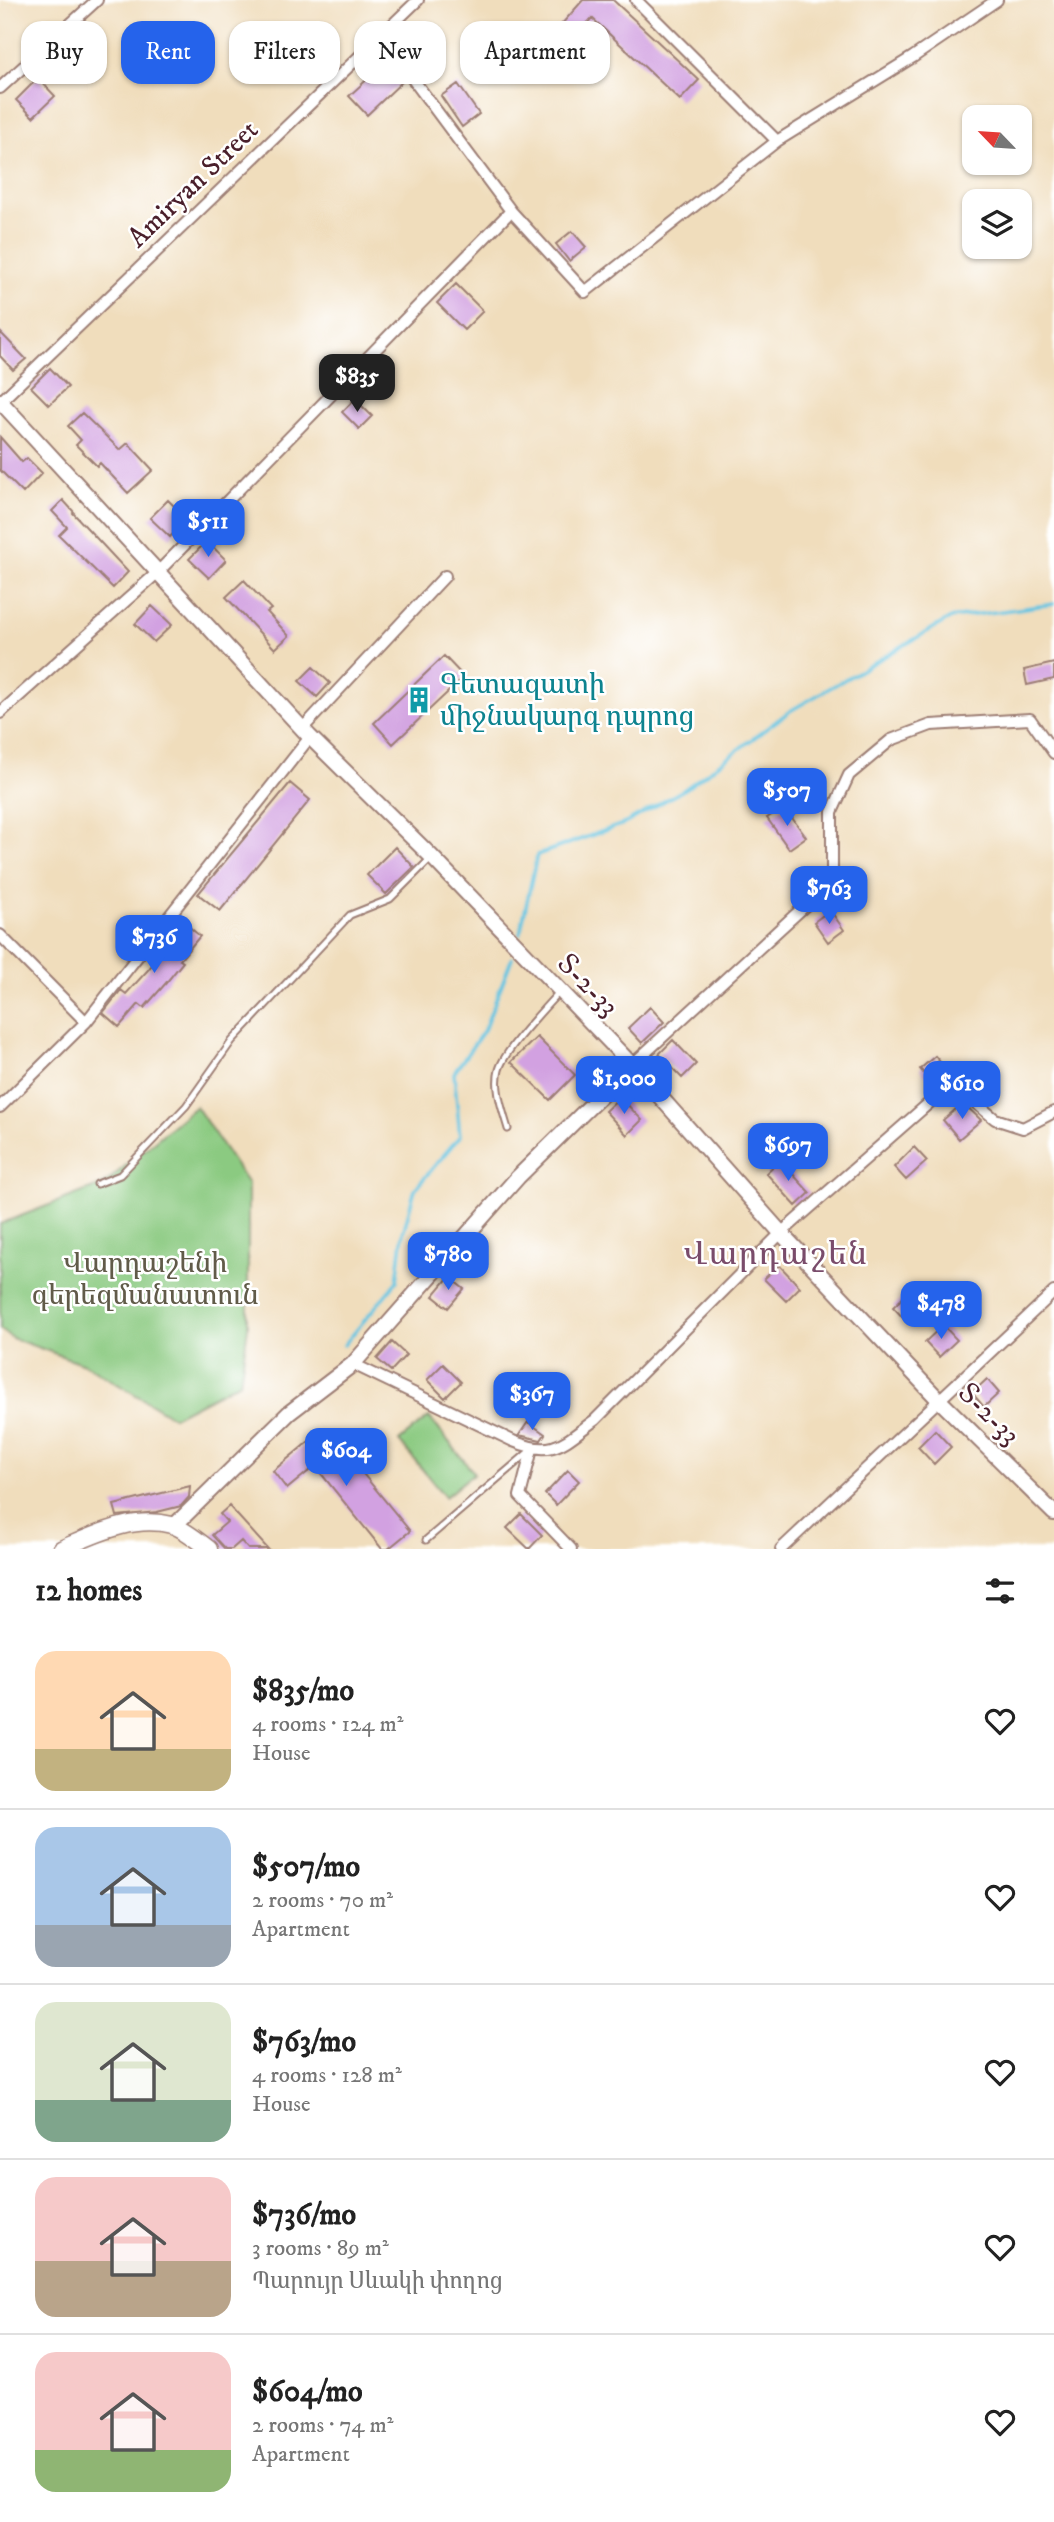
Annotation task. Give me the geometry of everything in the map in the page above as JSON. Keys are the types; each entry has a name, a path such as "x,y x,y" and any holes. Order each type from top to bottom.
{"main road":[{"path":"61,1549 106,1529 142,1522 174,1526 209,1549"}],"street":[{"path":"0,88 97,0"},
{"name":"Amiryan Street","path":"395,21 418,0"},
{"path":"636,0 777,141"},
{"path":"416,84 511,211 585,292 777,141 913,57 997,0"},
{"name":"Amiryan Street","path":"0,402 354,60"},
{"path":"0,713 157,573 511,211"},
{"name":"Տ-2-33","path":"0,402 306,732 432,857 632,1065 781,1233 939,1400 1054,1513"},
{"path":"0,1107 86,1022 306,732 444,576"},
{"path":"174,1526 289,1413 353,1364 518,1177 632,1065 832,881 832,812 849,775 891,740 931,725 1030,719 1054,753"},
{"path":"0,935 86,1022"},
{"path":"353,1364 532,1449 547,1450 562,1444 595,1420 781,1233 952,1083 995,1119 1023,1128 1054,1112"},
{"path":"781,1549 1054,1292"},
{"path":"532,1449 520,1496 571,1549"}],"lane":[{"path":"97,1184 120,1175 186,1106 232,1041 350,915 390,899 432,857"},
{"path":"508,1129 498,1093 499,1068 522,1035 560,991"},
{"path":"426,1539 532,1449"}],"green space":[{"name":"Վարդաշենի գերեզմանատուն","path":"196,1106 248,1184 248,1327 240,1382 173,1417 84,1364 12,1338 0,1329 0,1224 104,1184"},
{"path":"429,1417 474,1473 445,1497 399,1441"}],"building":[{"path":"583,0 613,0 699,80 680,100 610,35 610,21 595,21 592,18 589,21 564,21"},
{"path":"32,84 44,84 55,96 33,117 16,100"},
{"path":"362,84 400,84 367,115 349,96"},
{"path":"458,84 479,114 462,127 441,96"},
{"path":"572,231 586,247 569,261 556,244"},
{"path":"456,284 483,311 464,330 437,303"},
{"path":"0,332 26,359 13,370 0,356"},
{"path":"50,368 68,387 49,405 31,387"},
{"path":"355,399 372,416 359,429 342,412"},
{"path":"82,413 120,450 128,443 153,470 128,493 100,463 97,466 76,445 81,440 68,426"},
{"path":"0,437 22,462 27,458 42,473 23,493 0,470"},
{"path":"63,500 128,572 113,588 59,535 67,527 52,511"},
{"path":"168,500 187,519 170,537 150,518"},
{"path":"207,541 226,560 209,578 189,559"},
{"path":"244,580 271,609 267,612 289,636 275,649 226,597"},
{"path":"152,606 172,625 154,642 135,624"},
{"name":"Գետազատի միջնակարգ դպրոց","path":"444,656 464,677 393,744 374,723"},
{"path":"1054,663 1054,679 1027,685 1024,670"},
{"path":"313,667 330,683 317,697 299,681"},
{"path":"290,783 310,800 220,911 198,894"},
{"path":"784,807 806,837 789,849 767,818"},
{"path":"395,847 414,867 386,894 367,875"},
{"path":"830,910 844,930 828,942 814,922"},
{"path":"181,920 200,936 180,960 183,962 144,1008 139,1004 119,1027 103,1013 121,990 126,994 147,971 167,946 162,943"},
{"path":"650,1007 664,1022 642,1043 628,1028"},
{"path":"537,1037 575,1075 550,1100 511,1062"},
{"path":"673,1040 696,1064 682,1078 659,1054"},
{"path":"935,1056 946,1069 931,1082 920,1069"},
{"path":"620,1097 642,1120 627,1135 605,1111"},
{"path":"963,1103 981,1120 959,1139 943,1120"},
{"path":"914,1147 927,1161 906,1180 894,1167"},
{"path":"780,1160 810,1193 796,1206 766,1173"},
{"path":"779,1265 800,1287 786,1301 764,1279"},
{"path":"449,1277 464,1289 448,1308 433,1296"},
{"path":"910,1291 925,1307 908,1323 893,1307"},
{"path":"943,1325 957,1340 939,1357 925,1342"},
{"path":"392,1342 406,1355 391,1371 377,1359"},
{"path":"443,1364 461,1382 445,1398 427,1380"},
{"path":"987,1379 999,1393 984,1407 972,1393"},
{"path":"528,1422 545,1434 541,1440 519,1435"},
{"path":"935,1430 951,1447 934,1464 918,1447"},
{"path":"319,1433 335,1453 342,1448 410,1531 388,1549 382,1549 315,1466 287,1489 273,1471"},
{"path":"568,1470 579,1481 556,1505 545,1494"},
{"path":"190,1486 189,1497 181,1506 157,1512 117,1516 114,1505"},
{"path":"229,1506 268,1549 248,1549 241,1541 232,1549 225,1549 212,1535 227,1522 220,1514"},
{"path":"521,1514 542,1535 529,1549 507,1528"}],"waterway":[{"path":"520,934 537,855 626,823 685,789 790,711 951,618 1054,604"},
{"path":"344,1345 397,1281 403,1233 415,1189 460,1136 454,1073 484,1030 512,958"}],"place":[{"name":"Գետազատի միջնակարգ դպրոց","path":"419,700"}],"district":[{"name":"Վարդաշեն","path":"776,1255"}]}
